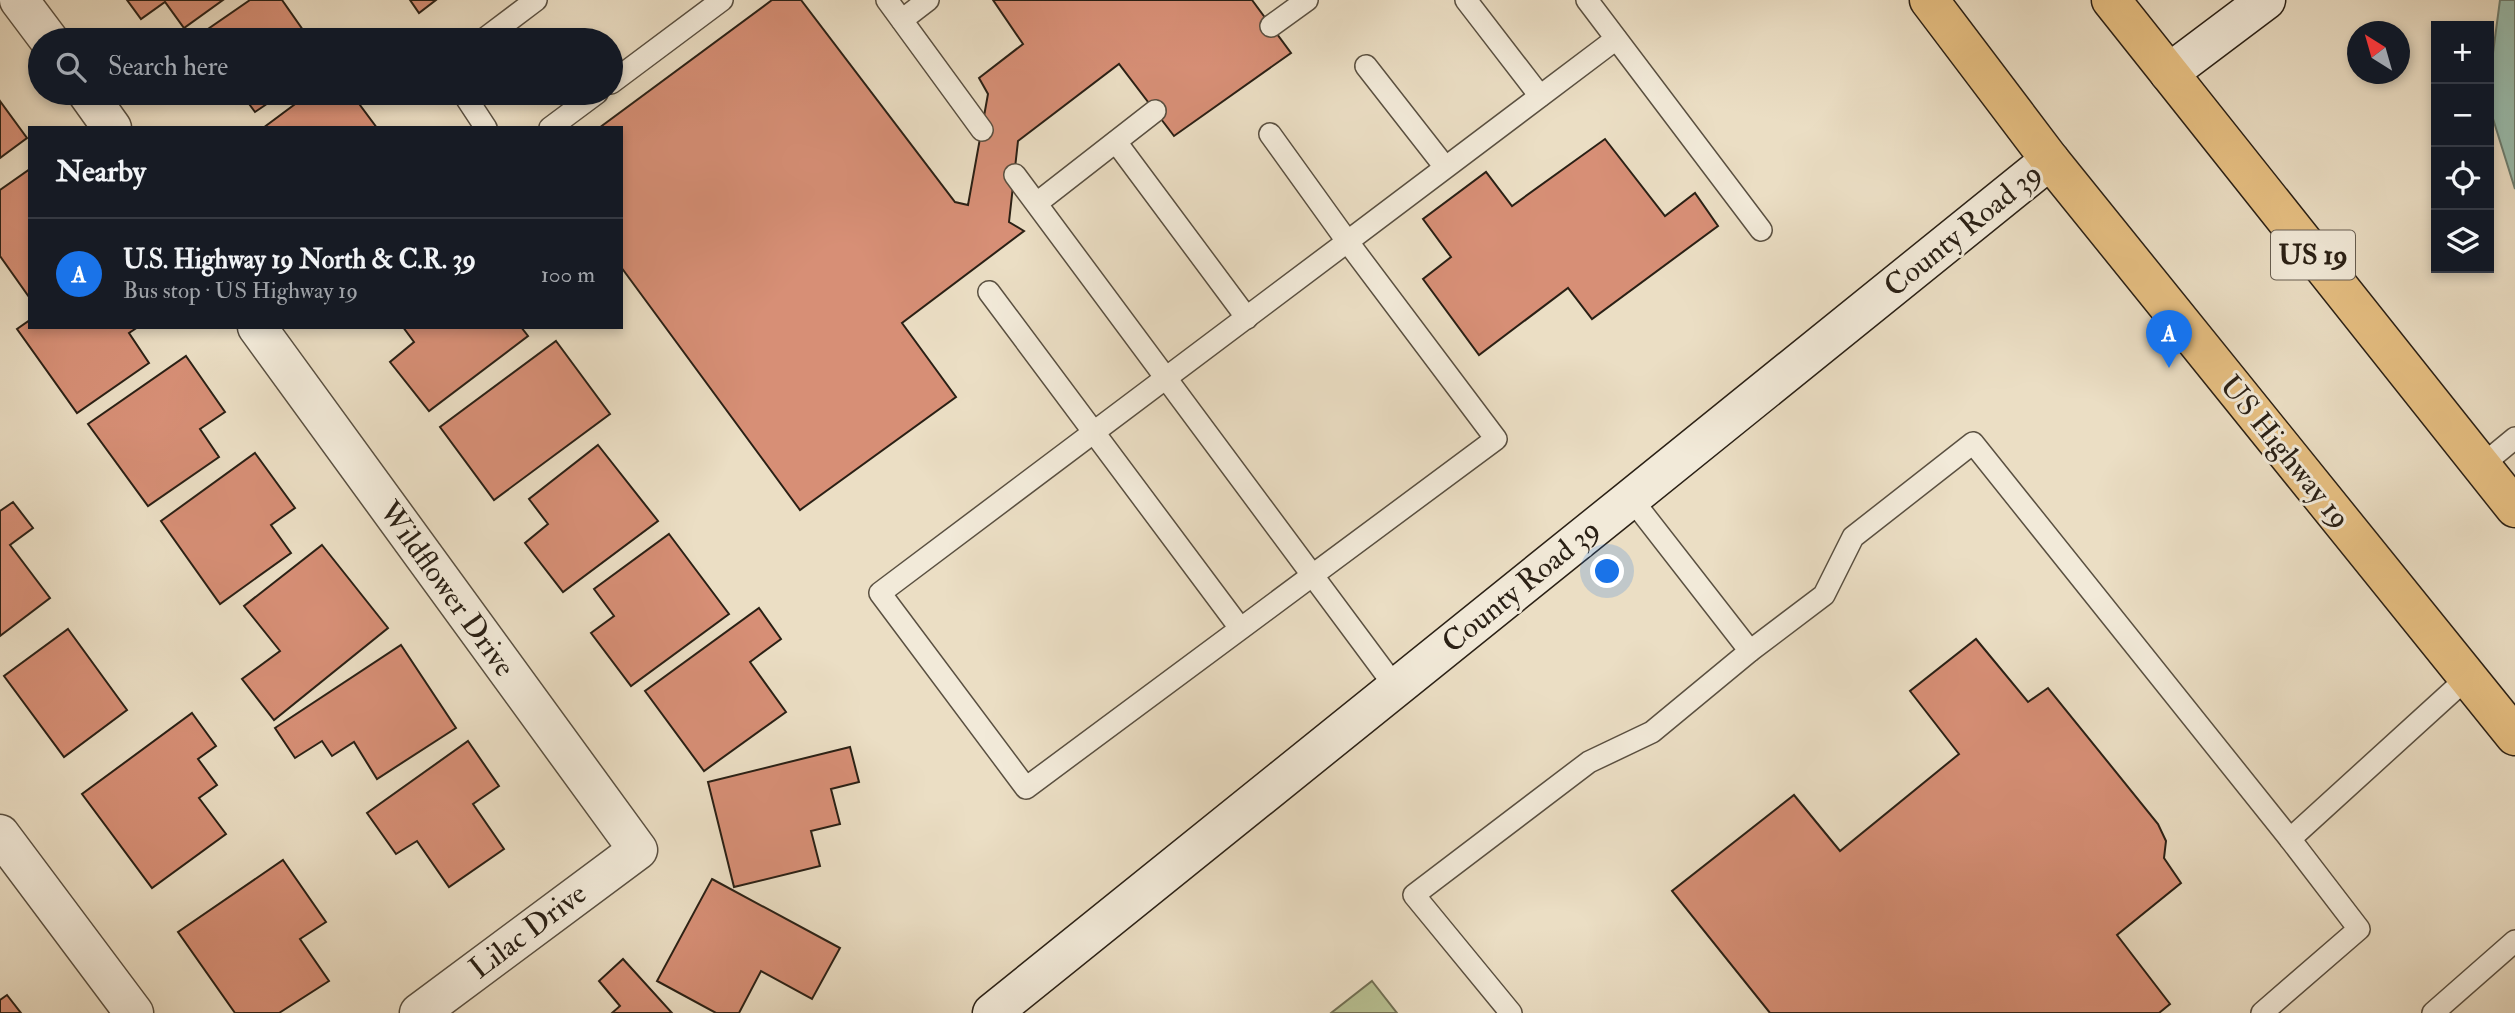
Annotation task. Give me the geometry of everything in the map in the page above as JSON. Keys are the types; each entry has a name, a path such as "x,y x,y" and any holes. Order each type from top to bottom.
{"highway":[{"name":"US Highway 19","path":"1929,0 2050,160 2515,736"},
{"name":"US 19","path":"2111,0 2515,508"}],"street":[{"path":"19,0 40,28"},
{"path":"2169,73 2266,0"},
{"path":"96,105 111,126"},
{"name":"County Road 39","path":"992,1013 2050,160"},
{"name":"Wildflower Drive","path":"258,329 638,850"},
{"path":"0,834 134,1013"},
{"name":"Lilac Drive","path":"419,1013 638,850"}],"lane":[{"path":"499,28 536,0"},
{"path":"623,74 722,0"},
{"path":"887,0 982,130"},
{"path":"902,20 928,0"},
{"path":"1271,26 1307,0"},
{"path":"1466,0 1540,96"},
{"path":"1587,0 1761,230"},
{"path":"1270,134 1347,241 1496,439 1026,788 880,593 1247,318 1347,241 1616,38"},
{"path":"1366,66 1445,167"},
{"path":"471,105 485,126"},
{"path":"553,126 581,105"},
{"path":"1037,203 1156,111"},
{"path":"1116,142 1247,318"},
{"path":"1015,175 1397,689"},
{"path":"989,292 1241,628"},
{"path":"2481,466 2515,438"},
{"path":"1511,1013 1413,895 1589,762 1652,732 1750,651 1824,595 1853,537 1973,443 2359,929 2262,1013"},
{"path":"1630,497 1750,651"},
{"path":"2290,839 2467,678"},
{"path":"2433,1013 2515,941"}],"shaded area":[{"path":"2500,0 2515,0 2515,189 2494,122 2494,45"},
{"path":"1372,981 1397,1013 1331,1013"}],"building":[{"path":"127,0 223,0 184,28 165,2 141,19"},
{"path":"250,0 282,0 302,28 209,28"},
{"path":"410,0 436,0 419,13"},
{"path":"772,0 801,0 955,202 968,205 988,94 979,78 1023,44 993,0 1252,0 1291,53 1174,136 1119,64 1018,141 1009,222 1024,231 902,323 956,397 800,510 623,270 623,126 602,126"},
{"path":"0,101 27,138 0,158"},
{"path":"250,105 265,105 255,112"},
{"path":"294,105 360,105 376,126 266,126"},
{"path":"1605,139 1665,216 1695,193 1718,226 1592,319 1568,288 1479,355 1423,279 1451,257 1423,219 1486,172 1512,206"},
{"path":"28,170 28,296 0,256 0,190"},
{"path":"28,321 28,329 135,329 129,333 149,363 77,413 17,329"},
{"path":"404,329 523,329 528,336 429,411 390,362 414,342"},
{"path":"556,341 610,414 494,500 440,427"},
{"path":"186,356 225,412 200,429 219,457 148,506 88,424"},
{"path":"598,445 658,521 563,592 525,543 548,524 529,499"},
{"path":"255,453 295,508 271,525 291,553 220,604 161,521"},
{"path":"13,502 33,528 10,545 50,598 0,636 0,511"},
{"path":"669,534 729,614 631,686 591,633 614,616 594,589"},
{"path":"322,545 388,628 274,720 242,679 280,651 244,606"},
{"path":"759,608 781,639 750,662 786,712 704,771 645,691"},
{"path":"68,629 127,710 64,757 4,676"},
{"path":"1976,639 2028,702 2048,688 2158,824 2166,841 2164,858 2181,883 2117,935 2170,1004 2159,1013 1770,1013 1672,891 1794,795 1840,851 1959,754 1910,691"},
{"path":"401,645 456,728 377,779 354,742 332,756 322,741 295,758 275,728"},
{"path":"192,713 216,746 198,759 217,785 199,798 226,834 152,888 82,794"},
{"path":"468,741 499,786 473,804 504,849 449,887 417,841 396,854 367,813"},
{"path":"850,747 859,782 831,789 840,824 811,831 820,866 734,887 708,782"},
{"path":"283,860 326,922 300,939 329,981 279,1013 235,1013 178,932"},
{"path":"712,879 840,948 812,999 761,971 739,1013 716,1013 657,981"},
{"path":"623,959 672,1013 612,1013 620,1006 599,981"},
{"path":"7,995 21,1013 0,1013 0,1000"}],"place":[{"name":"U.S. Highway 19 North & C.R. 39","path":"2169,368"}]}
